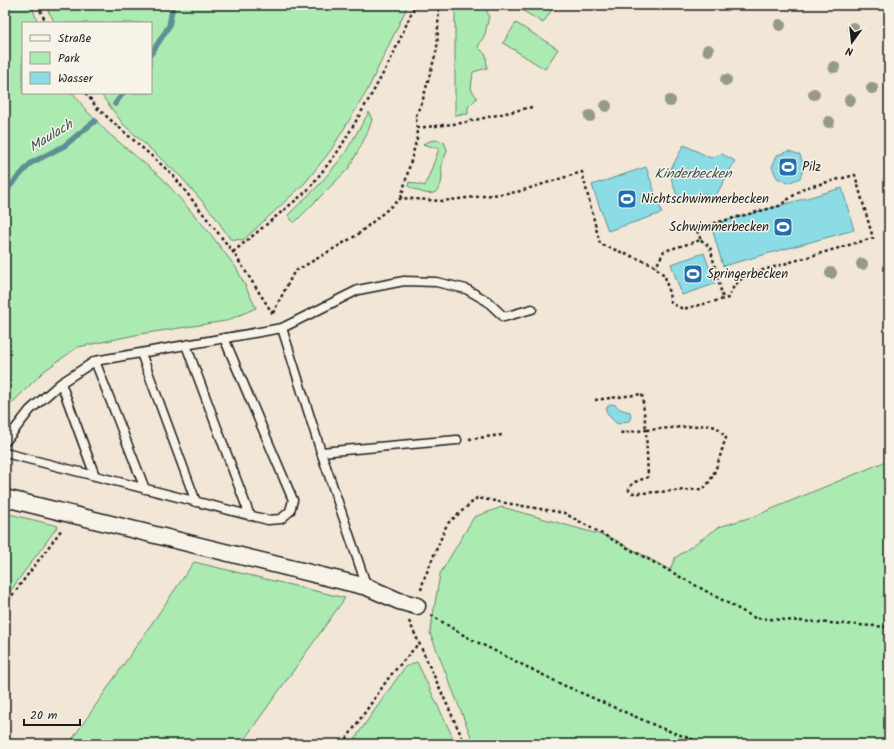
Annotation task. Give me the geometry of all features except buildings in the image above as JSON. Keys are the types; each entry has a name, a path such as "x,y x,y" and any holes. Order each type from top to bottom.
{"street":[{"path":"5,498 367,587 399,601 417,606"}],"lane":[{"path":"5,442 30,410 61,383 95,361 282,328 358,290 404,281 436,282 466,289 487,300 504,317 532,309"},
{"path":"282,328 321,452 367,587"},
{"path":"5,453 250,516 268,520 281,519 290,511 293,500 224,338"},
{"path":"186,345 250,516"},
{"path":"141,353 196,502"},
{"path":"95,361 145,489"},
{"path":"61,383 95,476"},
{"path":"321,452 457,440"}],"path":[{"path":"38,5 46,22"},
{"path":"233,252 307,191 339,150 374,92 392,57 415,5"},
{"path":"273,313 294,272 358,235 401,198 417,138 416,116 423,98 437,49 439,5"},
{"path":"87,94 97,108 172,174 233,252 282,328"},
{"path":"417,128 462,123 532,107"},
{"path":"401,198 442,201 517,192 582,172 600,244 652,264 656,267 665,276 671,303 683,309 728,298 734,286 746,275 873,238 855,175 804,188 778,206 696,228 701,240 710,247 723,299"},
{"path":"656,267 664,251 701,240"},
{"path":"595,400 642,394 646,430 648,477 629,486 629,491 632,493 642,494 703,489 713,476 726,438 717,427 705,425 646,430 620,433"},
{"path":"457,440 502,435"},
{"path":"424,579 447,524 476,498 564,513 754,618 889,627"},
{"path":"5,605 74,515"},
{"path":"399,601 465,744"},
{"path":"417,606 464,636 561,684 661,728 705,744"},
{"path":"343,744 390,676 419,643"}],"green space":[{"path":"5,5 31,5 38,22 22,22 22,94 74,94 85,109 108,133 162,178 209,232 237,269 256,308 226,321 140,334 78,347 44,371 5,410"},
{"path":"45,5 408,5 367,91 331,150 305,183 243,240 230,239 214,215 181,177 123,124 101,94 152,94 152,22 54,22"},
{"path":"455,5 484,5 489,16 485,34 478,47 486,55 487,68 473,72 471,89 477,98 468,107 468,114 455,115"},
{"path":"514,5 555,5 543,23"},
{"path":"516,23 558,49 545,69 503,43"},
{"path":"369,112 372,120 367,134 349,168 294,223 288,215 319,185 344,155"},
{"path":"437,140 444,142 447,150 442,165 442,178 440,186 434,193 429,194 408,186 409,182 425,186 439,149 423,144"},
{"path":"889,460 889,744 474,744 430,633 440,574 474,517 502,507 612,538 670,570 675,558 719,527 755,516"},
{"path":"5,513 58,526 5,598"},
{"path":"194,562 345,598 241,744 69,744"},
{"path":"417,662 456,744 351,744 405,667"}],"water":[{"name":"Kinderbecken","path":"684,145 711,158 722,154 735,161 714,199 705,193 679,202 669,172"},
{"name":"Pilz","path":"789,151 800,155 804,167 800,178 788,183 777,178 772,167 777,155"},
{"name":"Nichtschwimmerbecken","path":"646,167 662,213 608,231 592,185"},
{"name":"Schwimmerbecken","path":"842,188 854,230 723,266 711,225"},
{"name":"Springerbecken","path":"704,253 715,284 682,295 671,264"},
{"path":"611,404 630,412 631,417 629,421 623,421 620,424 616,423 606,411 607,407"}],"waterway":[{"name":"Maulach","path":"152,52 169,26 173,5"},
{"name":"Maulach","path":"115,104 122,94"},
{"name":"Maulach","path":"5,190 31,163 64,146 95,121"}],"place":[{"name":"Pilz","path":"788,167"},
{"name":"Nichtschwimmerbecken","path":"627,199"},
{"name":"Schwimmerbecken","path":"783,227"},
{"name":"Springerbecken","path":"693,274"}]}
